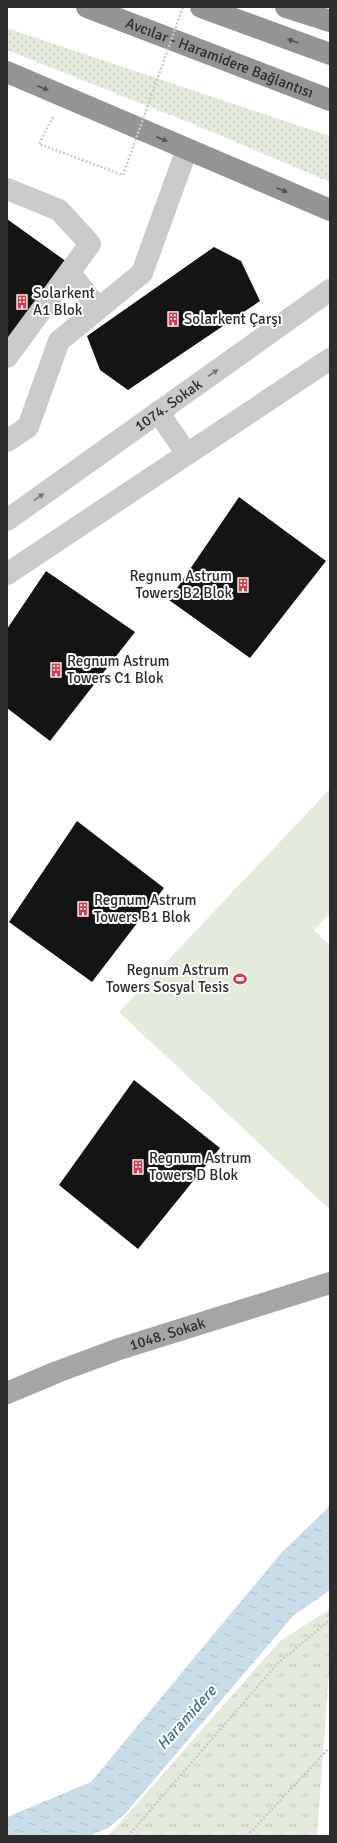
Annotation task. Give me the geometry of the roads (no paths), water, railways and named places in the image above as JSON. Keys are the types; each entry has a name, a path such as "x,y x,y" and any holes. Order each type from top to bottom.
{"highway":[{"name":"Avcılar - Haramidere Bağlantısı","path":"87,7 330,100"},
{"path":"201,7 330,54"},
{"path":"286,7 330,21"},
{"path":"7,72 330,210"}],"main road":[{"name":"1048. Sokak","path":"7,1394 57,1372 119,1349 330,1284"}],"street":[{"path":"7,441 28,427 59,341 142,273 187,149"},
{"path":"7,189 59,210 90,244 7,357"},
{"path":"70,273 98,308"},
{"name":"1074. Sokak","path":"7,520 330,290"},
{"path":"7,574 330,359"},
{"path":"158,412 187,454"}],"water":[{"name":"Haramidere","path":"330,1506 330,1590 293,1616 125,1814 108,1828 89,1836 7,1836 7,1817 91,1782 282,1552"}],"place":[{"name":"Solarkent A1 Blok","path":"22,302"},
{"name":"Solarkent Çarşı","path":"173,319"},
{"name":"Regnum Astrum Towers B2 Blok","path":"243,585"},
{"name":"Regnum Astrum Towers C1 Blok","path":"56,670"},
{"name":"Regnum Astrum Towers B1 Blok","path":"83,909"},
{"name":"Regnum Astrum Towers Sosyal Tesis","path":"240,979"},
{"name":"Regnum Astrum Towers D Blok","path":"138,1167"}]}
